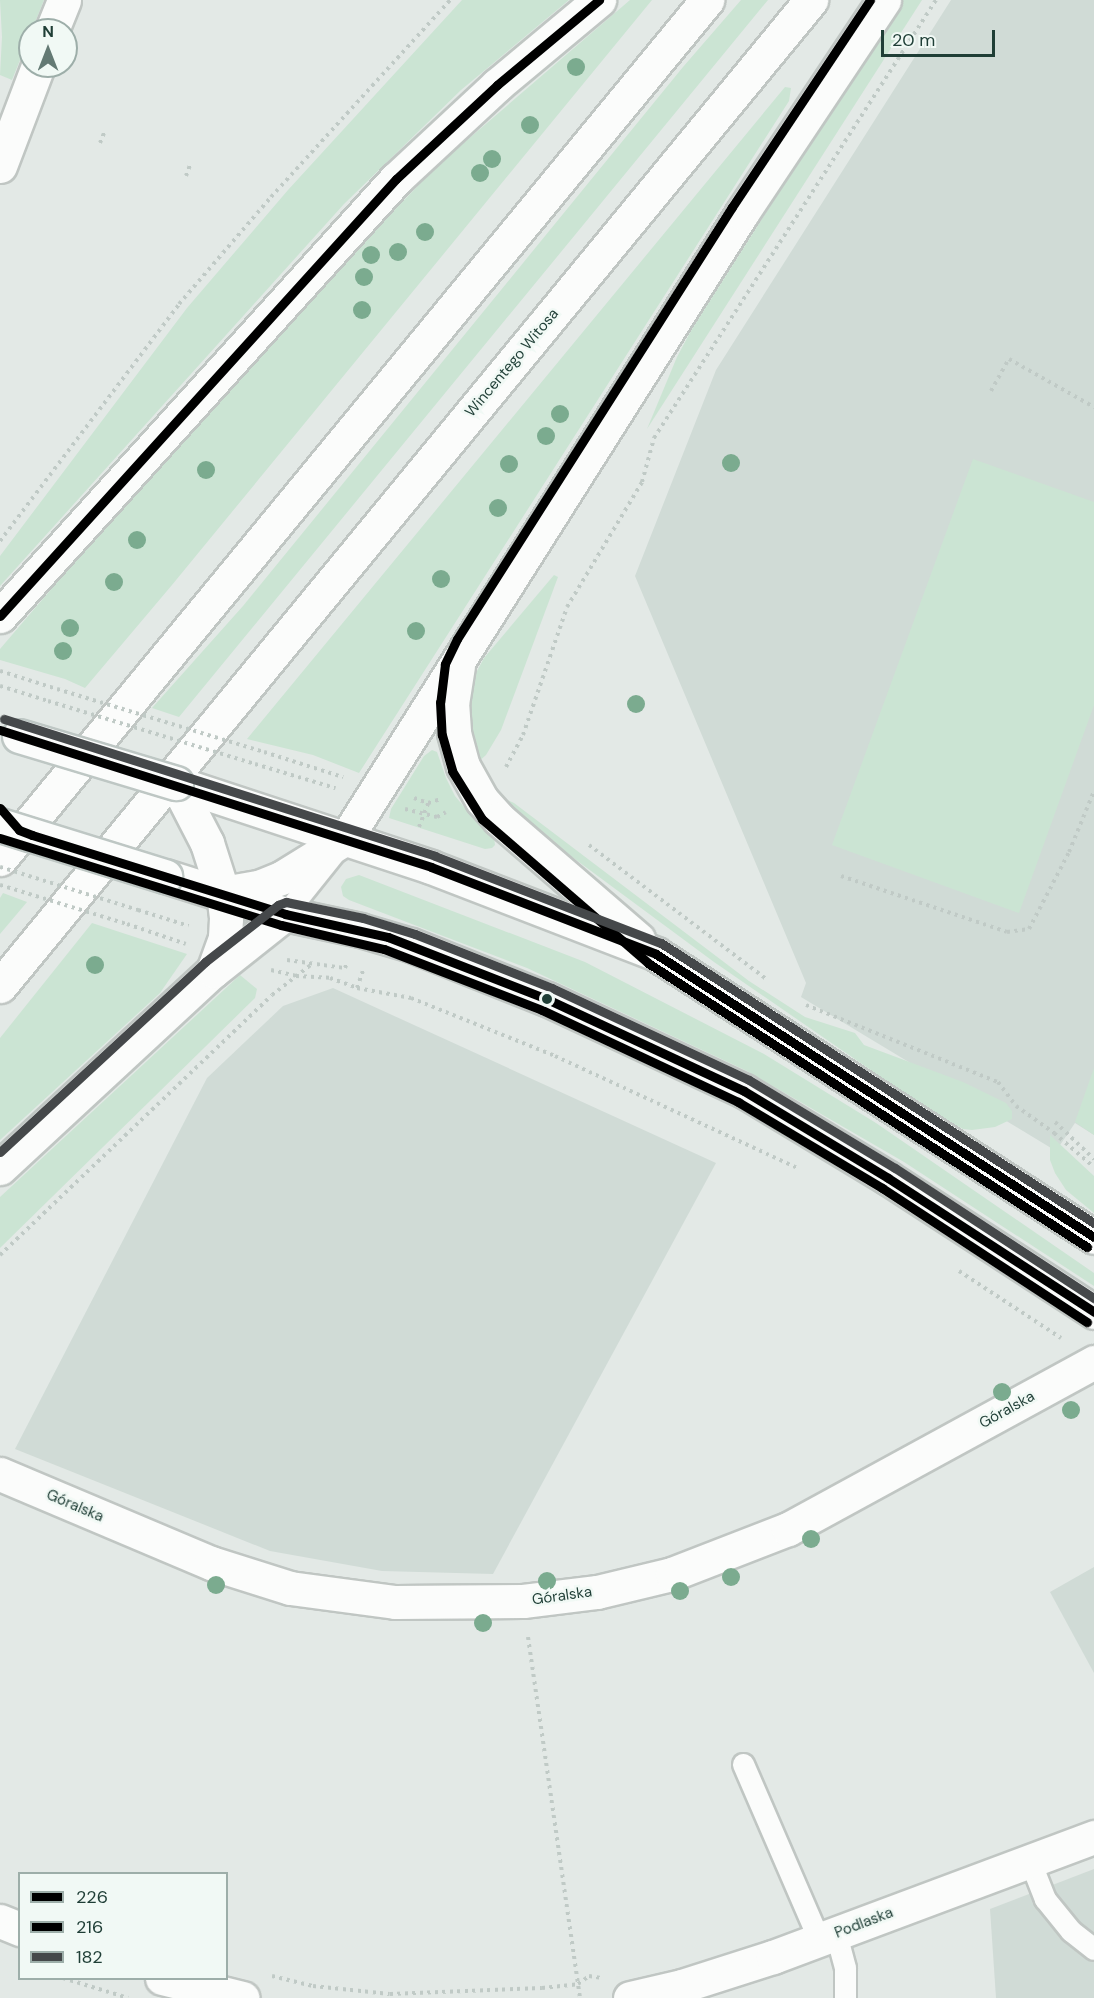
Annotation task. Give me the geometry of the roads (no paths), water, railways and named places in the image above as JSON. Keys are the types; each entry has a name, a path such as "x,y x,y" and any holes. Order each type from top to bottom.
{"main road":[{"path":"57,18 64,0"},
{"path":"0,616 396,179 482,98 599,0"},
{"path":"0,859 131,697 509,244 707,0"},
{"name":"Wincentego Witosa","path":"0,986 812,0"},
{"path":"223,893 261,886 295,871 346,838 747,205 884,0"},
{"path":"0,166 33,78"},
{"path":"467,645 457,666 452,702 457,748 472,783 499,819 656,954 1094,1237"},
{"path":"9,733 176,783 346,838 494,891 656,954"},
{"path":"176,783 201,831 223,893 226,918 225,938 213,971"},
{"path":"0,808 19,830 32,835"},
{"path":"0,825 285,914 370,932 420,948 547,999 744,1090 888,1178 1094,1312"},
{"path":"0,1168 213,971 285,914"},
{"name":"Góralska","path":"0,1474 211,1563 290,1588 395,1602 523,1601 597,1592 672,1574 788,1529 1094,1362"},
{"name":"Podlaska","path":"618,1989 682,1986 827,1937 1094,1837"},
{"path":"0,1921 18,1928"},
{"path":"184,1980 252,1986"}],"lane":[{"path":"285,914 346,838"},
{"path":"743,1764 827,1937 845,1968 845,1998"},
{"path":"1030,1861 1045,1899 1071,1931 1094,1949"}]}
